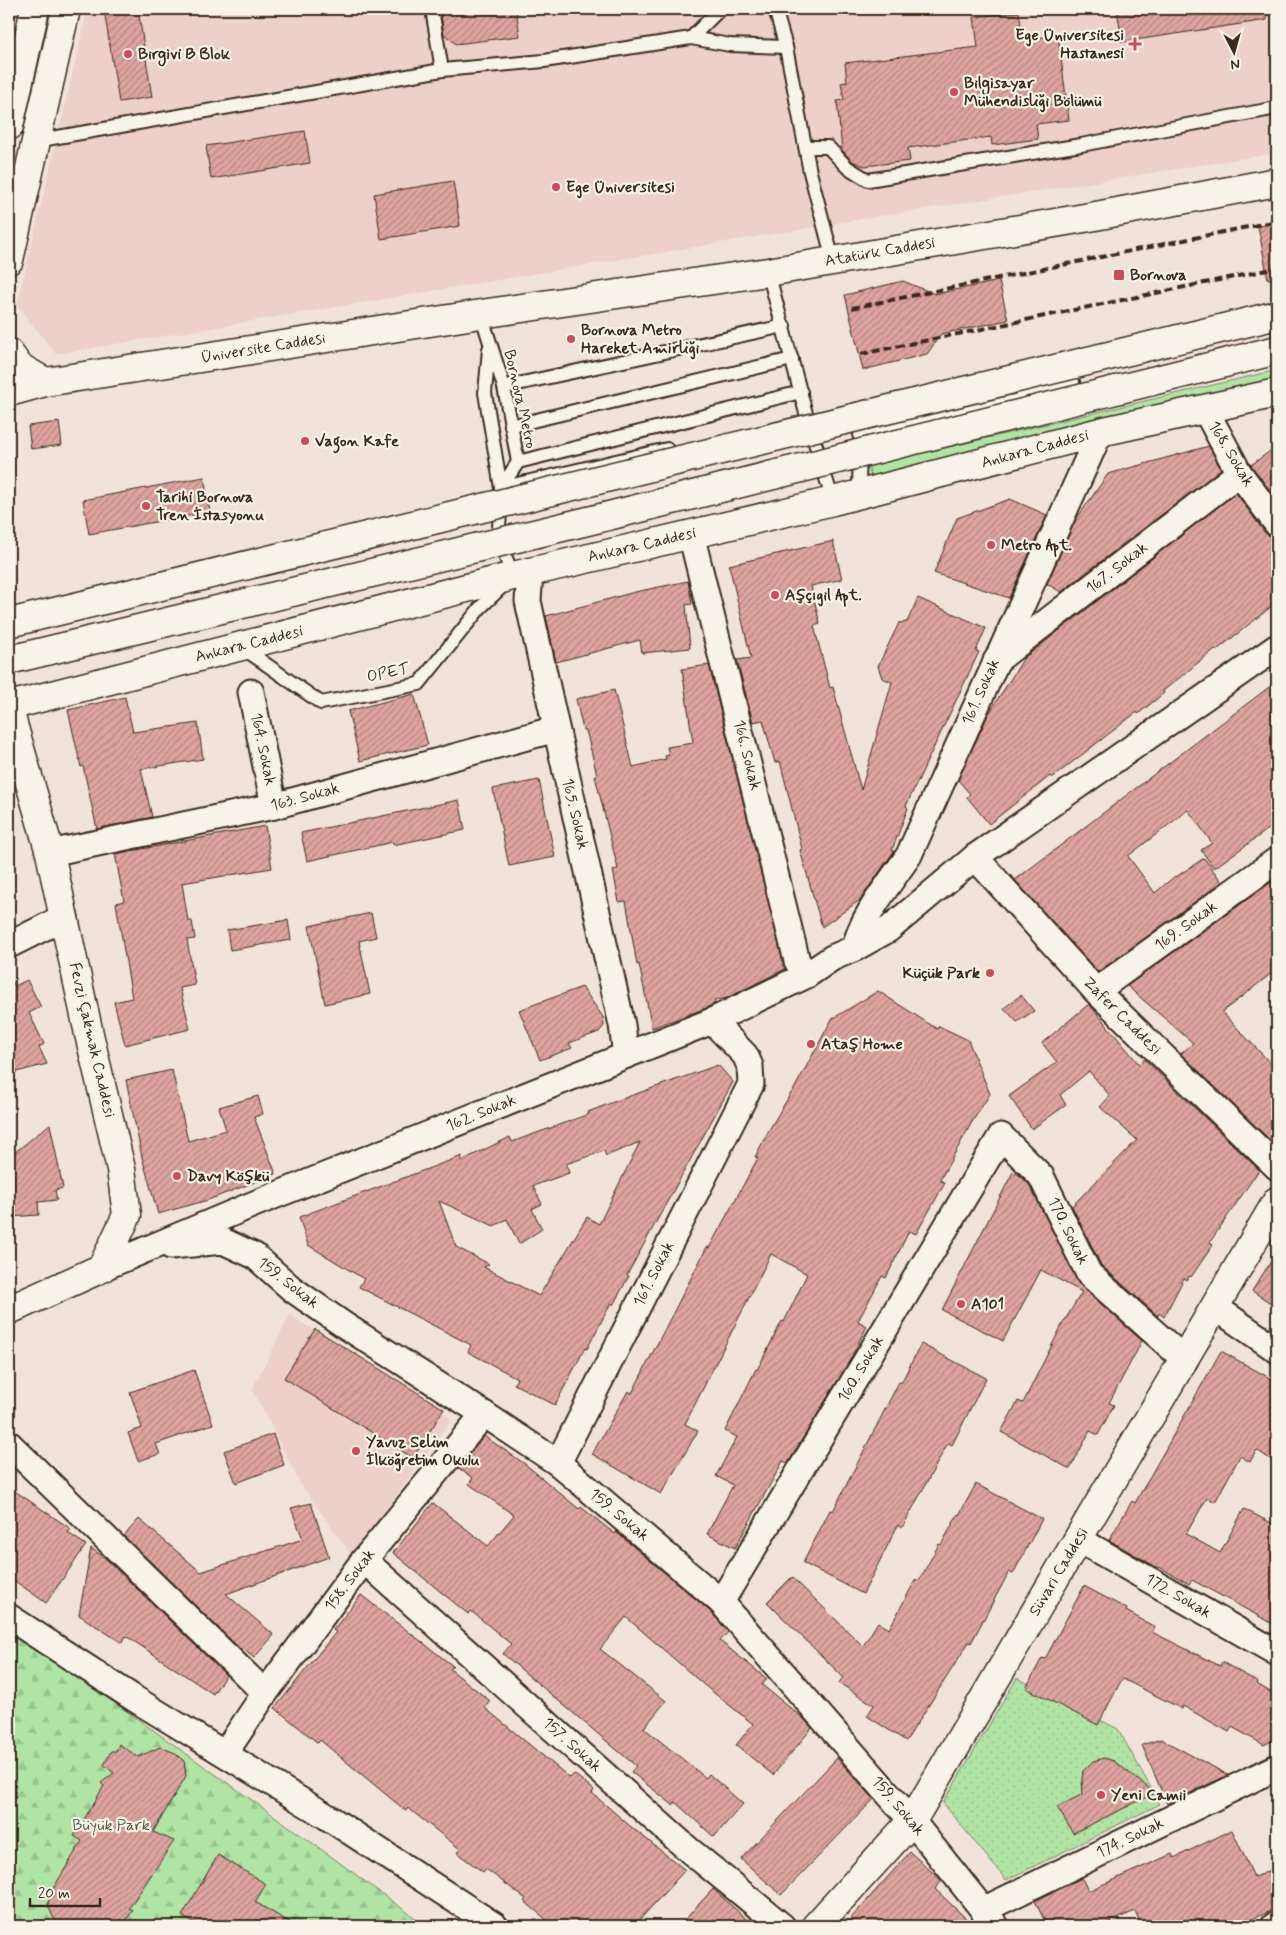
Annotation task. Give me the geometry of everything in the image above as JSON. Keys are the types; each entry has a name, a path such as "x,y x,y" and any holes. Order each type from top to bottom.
{"main road":[{"path":"9,126 35,9"},
{"path":"9,260 66,9"},
{"name":"Atatürk Caddesi","path":"481,314 768,272 1090,217 1277,182"},
{"name":"Üniversite Caddesi","path":"9,392 45,382 481,314"},
{"path":"9,623 1277,315"},
{"path":"9,660 572,525 1277,350"},
{"path":"9,353 19,367 45,382"},
{"name":"Ankara Caddesi","path":"9,706 522,574 833,501 1100,432 1277,393"},
{"name":"Fevzi Çakmak Caddesi","path":"9,710 50,853 65,917 88,1034 121,1169 127,1215 102,1268"},
{"name":"Süvari Caddesi","path":"816,1926 912,1821 1277,1201"},
{"path":"9,1310 102,1268"}],"street":[{"name":"168. Sokak","path":"1205,408 1239,473 1277,524"},
{"name":"161. Sokak","path":"855,948 857,937 875,904 909,855 994,663 1100,432"},
{"name":"167. Sokak","path":"994,663 1239,473"},
{"name":"166. Sokak","path":"691,534 797,961 807,975"},
{"name":"165. Sokak","path":"522,574 622,1026 626,1056"},
{"name":"162. Sokak","path":"102,1268 264,1200 712,1021 807,975 832,958 855,948 889,929 975,856 1277,646"},
{"name":"164. Sokak","path":"251,692 274,806"},
{"name":"163. Sokak","path":"50,853 274,806 556,729"},
{"name":"Zafer Caddesi","path":"975,856 1096,991 1277,1167"},
{"name":"169. Sokak","path":"1096,991 1277,860"},
{"path":"9,945 65,917"},
{"name":"161. Sokak","path":"558,1464 750,1084 750,1066 745,1055 712,1021"},
{"name":"170. Sokak","path":"1001,1136 1041,1176 1088,1274 1185,1360"},
{"name":"160. Sokak","path":"721,1602 1001,1136"},
{"name":"159. Sokak","path":"146,1249 223,1241 255,1256 300,1294 558,1464 721,1602 912,1821 989,1918"},
{"path":"1215,1307 1277,1350"},
{"name":"158. Sokak","path":"225,1753 265,1693 364,1560 484,1414"},
{"path":"9,1444 265,1693"},
{"name":"172. Sokak","path":"1078,1539 1277,1653"},
{"name":"157. Sokak","path":"364,1560 689,1850 782,1926"},
{"path":"9,1617 135,1699 326,1816 495,1926"},
{"name":"174. Sokak","path":"989,1918 1277,1767"}],"lane":[{"path":"432,9 442,70"},
{"path":"691,38 720,9"},
{"path":"775,9 786,46 806,147 833,260"},
{"path":"35,141 442,70 544,61 691,38 730,46 786,46"},
{"path":"806,147 828,147 846,167 868,180 1081,145 1277,108"},
{"path":"768,272 807,417 833,501"},
{"name":"Bornova Metro","path":"481,314 504,387 518,462 501,488"},
{"path":"504,387 784,326"},
{"path":"490,342 485,393 501,488 504,553 522,574"},
{"path":"512,426 792,358"},
{"path":"859,494 860,435 1073,382"},
{"path":"518,462 801,392"},
{"path":"750,430 807,417"},
{"path":"501,488 683,446"},
{"path":"615,501 819,454"},
{"name":"OPET","path":"241,646 321,703 419,684 480,608 522,574"}],"shaded area":[{"path":"9,9 24,9 9,81"},
{"name":"Ege Üniversitesi","path":"88,9 1277,9 1277,153 856,220 56,354 17,305"},
{"name":"Yavuz Selim İlköğretim Okulu","path":"290,1315 452,1419 352,1556 300,1483 252,1389"}],"green space":[{"path":"1277,370 1277,382 871,477 868,466"},
{"name":"Büyük Park","path":"9,1628 318,1847 426,1926 9,1926"},
{"path":"1017,1678 1118,1729 1160,1804 1006,1880 943,1803"}],"building":[{"name":"Birgivi B Blok","path":"138,9 152,97 119,102 104,10"},
{"path":"440,9 516,9 520,36 456,44 444,34"},
{"path":"1117,9 1266,9 1267,20 1122,42"},
{"name":"Bilgisayar Mühendisliği Bölümü","path":"1019,12 1023,40 1058,35 1069,120 1036,124 1038,139 992,145 991,137 908,148 910,161 864,166 852,161 842,150 837,101 844,100 841,83 847,82 845,63 978,47 974,17"},
{"path":"305,131 310,163 211,179 206,146"},
{"path":"453,181 460,226 381,239 374,194"},
{"path":"1277,223 1277,278 1268,279 1258,226"},
{"path":"903,281 935,294 999,281 1008,320 941,334 927,354 863,370 845,295"},
{"path":"59,422 62,445 31,449 28,426"},
{"path":"1209,446 1221,469 1061,592 1047,584 1075,521 1108,474"},
{"path":"1277,446 1277,500 1251,465"},
{"name":"Tarihi Bornova Tren İstasyonu","path":"204,477 210,512 89,534 83,500"},
{"path":"1236,493 1265,533 1277,538 1277,602 1217,650 1215,649 1138,714 1137,712 1052,778 1050,776 989,824 967,797 970,794 958,780 989,713 1024,658"},
{"name":"Metro Apt.","path":"1010,499 1047,515 1009,598 934,573 957,518"},
{"path":"833,541 842,579 811,586 820,624 814,626 830,688 833,687 861,790 892,682 882,678 878,666 899,623 907,622 918,598 986,628 976,651 979,652 906,806 908,808 892,850 894,851 860,900 822,927 800,850 802,849 780,761 775,763 763,720 753,722 737,660 751,658 729,565"},
{"path":"688,581 692,604 686,605 690,648 642,653 640,640 556,662 546,616 635,592"},
{"path":"709,665 785,969 727,998 714,1001 715,1003 706,1008 652,1028 639,964 637,965 626,901 619,902 613,870 618,869 595,776 597,775 586,730 583,730 576,699 614,690 633,767 666,759 665,756 669,755 667,747 693,743 682,669"},
{"path":"1277,681 1277,823 1214,868 1201,850 1212,843 1188,810 1128,856 1155,893 1175,876 1204,858 1222,882 1098,972 1015,880"},
{"path":"414,694 428,745 360,761 348,711"},
{"path":"125,697 133,732 198,723 203,759 141,769 152,817 97,829 68,710"},
{"path":"539,780 555,857 509,866 493,789"},
{"path":"459,800 465,830 393,845 393,842 307,861 301,833"},
{"path":"265,826 272,868 182,883 188,921 192,921 195,939 187,940 195,985 180,988 190,1029 125,1045 114,1002 132,998 116,903 124,901 115,854"},
{"path":"1277,878 1277,969 1222,1012 1277,1070 1277,1129 1270,1140 1181,1054 1193,1043 1127,986"},
{"path":"371,913 376,937 359,941 370,994 325,1004 309,926"},
{"path":"288,920 291,940 230,950 227,930"},
{"path":"9,974 15,986 27,980 41,1007 29,1013 44,1044 39,1047 47,1064 9,1074"},
{"path":"582,987 603,1017 604,1026 599,1032 569,1043 572,1048 540,1060 519,1010"},
{"path":"878,991 937,1029 939,1026 968,1040 990,1094 940,1180 945,1183 916,1234 909,1231 886,1278 882,1276 858,1321 867,1326 850,1360 788,1463 783,1461 735,1548 707,1534 733,1485 716,1476 737,1437 725,1431 756,1369 782,1321 784,1322 807,1274 771,1254 685,1424 698,1431 661,1494 592,1454 628,1391 632,1393 707,1247 709,1248 758,1158 755,1157 769,1130 792,1093 832,1019"},
{"path":"1021,995 1034,1011 1017,1022 1004,1008"},
{"path":"1089,1004 1139,1064 1144,1059 1259,1170 1210,1242 1213,1245 1191,1277 1189,1276 1187,1280 1184,1278 1164,1317 1159,1313 1158,1316 1101,1265 1072,1206 1137,1140 1100,1107 1110,1096 1089,1071 1060,1095 1066,1105 1032,1129 1009,1096 1057,1062 1042,1043"},
{"path":"718,1065 733,1082 627,1275 629,1276 613,1305 611,1303 587,1349 585,1348 555,1405 514,1384 517,1378 468,1352 471,1345 359,1287 364,1279 308,1245 299,1217 462,1156 461,1161 510,1137 512,1142 589,1114 588,1112","holes":["640,1142 599,1224 587,1217 539,1296 484,1267 489,1264 456,1247 439,1201 494,1226 507,1219 519,1244 542,1229 532,1209 542,1204 533,1186 569,1173 566,1164 604,1151 606,1156"]},
{"path":"172,1070 188,1141 226,1130 219,1107 258,1096 263,1114 254,1117 276,1174 208,1200 158,1214 142,1157 126,1080"},
{"path":"50,1124 63,1188 55,1190 57,1200 38,1202 39,1215 9,1217 9,1157"},
{"path":"1013,1172 1029,1184 1079,1284 1142,1341 1109,1403 1114,1405 1098,1435 1090,1431 1070,1469 1001,1432 1018,1401 1023,1403 1062,1325 1082,1292 1041,1270 1003,1341 942,1310"},
{"path":"1277,1252 1277,1307 1252,1291"},
{"path":"315,1329 444,1409 413,1458 284,1378"},
{"path":"921,1344 986,1378 952,1445 948,1443 902,1528 898,1525 863,1594 803,1563 830,1510 833,1511 899,1382 901,1383"},
{"path":"1221,1351 1277,1382 1277,1464 1257,1450 1250,1462 1240,1456 1215,1502 1207,1498 1186,1534 1220,1553 1244,1509 1277,1526 1277,1626 1192,1580 1189,1584 1109,1540 1132,1501 1135,1503"},
{"path":"194,1370 213,1424 156,1444 160,1454 138,1461 128,1433 142,1428 130,1392"},
{"path":"273,1434 284,1465 236,1483 224,1451"},
{"path":"484,1436 525,1464 579,1509 581,1507 615,1534 616,1532 711,1612 728,1632 720,1641 767,1679 762,1685 804,1719 812,1728 773,1775 736,1745 753,1724 704,1685 626,1617 600,1649 666,1701 644,1728 706,1778 709,1774 743,1804 714,1837 675,1802 673,1805 631,1772 636,1766 503,1654 511,1644 471,1611 468,1614 393,1553 433,1503 488,1546 514,1515 469,1484 473,1478 458,1468"},
{"path":"976,1484 1042,1519 1013,1574 1009,1572 971,1643 969,1642 906,1741 867,1716 874,1705 839,1683 843,1677 767,1602 792,1577 863,1646 878,1622 889,1629 916,1579 919,1581 939,1544 941,1545"},
{"path":"9,1487 71,1529 68,1533 86,1545 46,1603 9,1577"},
{"path":"311,1503 329,1557 226,1594 274,1635 254,1658 243,1649 242,1651 124,1536 139,1519 201,1572 303,1539 291,1508"},
{"path":"91,1548 105,1558 226,1675 213,1694 126,1636 122,1643 79,1615"},
{"path":"1084,1586 1127,1609 1126,1611 1155,1627 1152,1632 1220,1666 1222,1662 1258,1682 1257,1684 1277,1696 1277,1738 1264,1745 1232,1727 1229,1732 1183,1706 1182,1709 1122,1679 1098,1725 1026,1688 1042,1658 1045,1659"},
{"path":"361,1595 453,1666 450,1669 490,1701 485,1708 570,1778 574,1774 594,1790 592,1793 685,1870 634,1926 554,1926 524,1901 526,1899 486,1869 483,1872 457,1853 460,1849 408,1808 406,1811 320,1740 318,1743 275,1708 336,1632 333,1630"},
{"path":"1161,1739 1228,1775 1167,1804 1142,1745"},
{"path":"119,1744 138,1757 160,1747 173,1752 184,1761 186,1776 153,1832 174,1841 129,1908 133,1910 122,1926 60,1926 53,1917 48,1905 51,1892 82,1841 74,1836 104,1786 101,1783 114,1773 104,1765 111,1751 116,1751"},
{"path":"837,1758 874,1799 781,1895 741,1859"},
{"name":"Yeni Camii","path":"1104,1758 1114,1761 1155,1793 1073,1833 1057,1807 1083,1794 1083,1771 1093,1761"},
{"path":"1232,1830 1254,1877 1277,1868 1277,1908 1238,1926 1142,1926 1135,1911 1101,1926 1047,1926 1035,1901 1082,1878 1088,1891 1172,1854 1174,1858"},
{"path":"910,1852 942,1881 935,1889 974,1926 844,1926"},
{"path":"218,1855 266,1884 255,1902 296,1926 198,1926 182,1916"},
{"path":"713,1889 754,1926 679,1926"}],"railway":[{"path":"852,308 1277,221"},
{"path":"861,354 1277,268"}],"place":[{"name":"Ege Üniversitesi Hastanesi","path":"1135,44"},
{"name":"Birgivi B Blok","path":"128,54"},
{"name":"Bilgisayar Mühendisliği Bölümü","path":"954,92"},
{"name":"Ege Üniversitesi","path":"556,187"},
{"name":"Bornova","path":"1119,275"},
{"name":"Bornova Metro Hareket Amirliği","path":"571,339"},
{"name":"Vagon Kafe","path":"305,441"},
{"name":"Tarihi Bornova Tren İstasyonu","path":"146,506"},
{"name":"Metro Apt.","path":"991,545"},
{"name":"Aşçıgil Apt.","path":"775,595"},
{"name":"Küçük Park","path":"990,973"},
{"name":"Ataş Home","path":"811,1044"},
{"name":"Davy Köşkü","path":"177,1176"},
{"name":"A101","path":"961,1304"},
{"name":"Yavuz Selim İlköğretim Okulu","path":"356,1451"},
{"name":"Yeni Camii","path":"1101,1795"}]}
